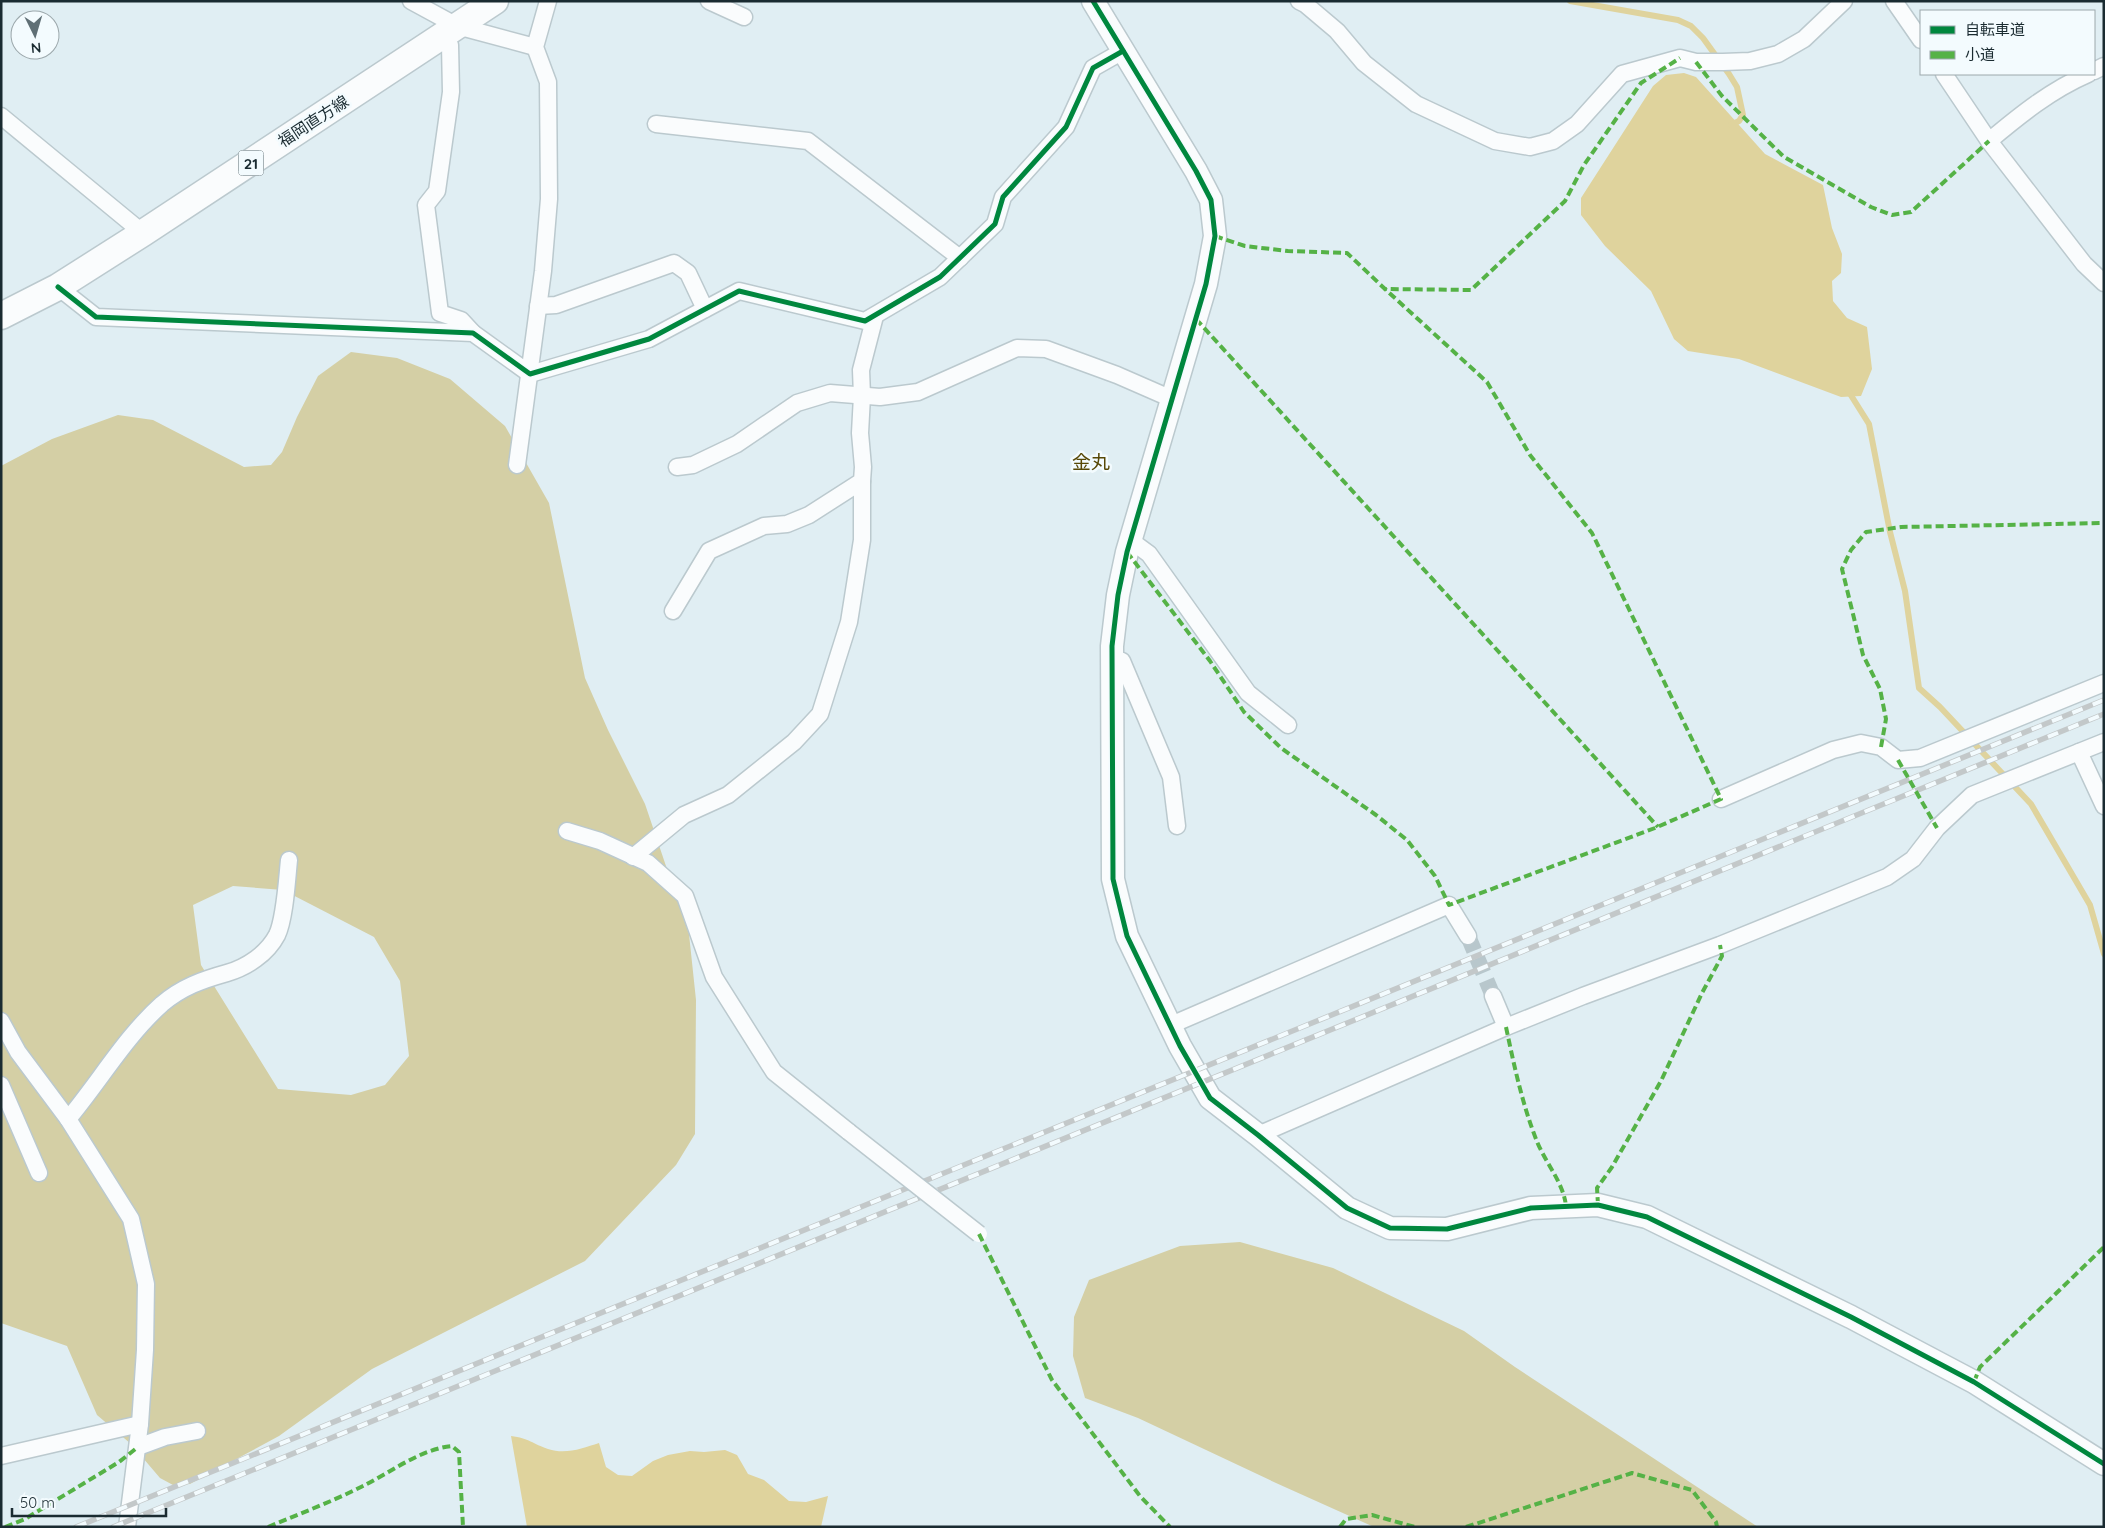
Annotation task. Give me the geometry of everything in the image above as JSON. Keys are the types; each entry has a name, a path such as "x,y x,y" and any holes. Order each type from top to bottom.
{"main road":[{"name":"福岡直方線","path":"1,316 58,287 143,233 495,1"}],"street":[{"path":"411,1 450,31 535,47"},
{"path":"517,465 530,374 549,199 548,82 535,47 548,1"},
{"path":"709,1 744,17"},
{"path":"1299,1 1336,31 1364,63 1416,104 1495,141 1530,147 1553,141 1577,124 1622,74 1680,58 1696,62 1750,61 1778,54 1804,39 1844,1"},
{"path":"1894,1 1920,39"},
{"path":"1101,4 1123,51 1196,171 1211,200 1215,236 1206,284 1130,540 1118,595 1112,658 1113,879 1127,936 1210,1098 1346,1208 1390,1228 1447,1229 1530,1208 1574,1206 1598,1205 1647,1217 1851,1317 1974,1382 2104,1464"},
{"path":"450,31 451,92 437,191 426,205 440,313 462,320 473,333 530,374"},
{"path":"530,374 650,339 739,291 865,321 875,316 940,278 995,224 1003,197 1066,127 1093,68 1123,51"},
{"path":"1945,75 1989,141 2084,264 2104,284"},
{"path":"1989,141 2024,111 2066,83 2084,75"},
{"path":"1,116 143,233"},
{"path":"656,124 808,141 960,258"},
{"path":"538,306 556,305 674,264 688,273 705,309"},
{"path":"58,287 96,317 473,333"},
{"path":"633,857 684,815 728,795 794,742 820,714 849,622 862,540 861,370 875,316"},
{"path":"677,467 693,465 737,444 797,403 830,393 880,397 918,392 1017,348 1046,349 1117,375 1172,399"},
{"path":"673,611 709,552 764,526 787,524 809,515 862,481"},
{"path":"1130,540 1149,554 1248,693 1288,725"},
{"path":"1112,658 1122,661 1171,777 1177,826"},
{"path":"1721,799 1833,750 1862,743 1881,747 1898,760 1920,758 2104,683"},
{"path":"1258,1135 1506,1026 1720,946 1887,878 1913,859 1937,828 1972,795 2104,742"},
{"path":"2078,752 2104,806"},
{"path":"567,831 600,842 648,863 685,896 714,977 774,1072 979,1234"},
{"path":"68,1120 134,1032 174,994 198,981 230,972 257,960 277,935 285,902 289,860"},
{"path":"1171,1025 1449,905 1468,936"},
{"path":"1493,996 1506,1026"},
{"path":"1,1021 18,1052 68,1120 131,1219 146,1284 145,1350 140,1424 127,1527"},
{"path":"1,1085 39,1173"},
{"path":"1,1456 140,1424"},
{"path":"138,1447 165,1437 196,1431"}],"shaded area":[{"path":"1684,73 1696,77 1765,154 1823,185 1832,228 1842,254 1841,273 1832,281 1833,301 1847,318 1867,327 1872,369 1861,396 1841,397 1739,359 1688,351 1674,339 1651,291 1605,246 1581,215 1581,198 1653,86 1666,75"},
{"path":"351,352 397,358 450,379 505,426 549,503 585,678 608,730 645,804 689,934 696,1000 695,1134 676,1165 585,1261 372,1369 279,1436 190,1484 173,1485 160,1478 131,1444 97,1415 67,1346 1,1323 1,466 52,439 118,415 153,420 244,467 271,465 282,452 318,376","holes":["233,886 283,890 374,937 400,981 409,1056 385,1085 351,1095 278,1089 201,965 193,905"]},
{"path":"1240,1242 1333,1268 1464,1331 1515,1367 1758,1527 1374,1527 1138,1418 1085,1398 1073,1356 1074,1317 1089,1280 1180,1246"},
{"path":"511,1436 555,1451 574,1450 599,1443 606,1467 618,1475 632,1476 653,1461 668,1455 690,1451 725,1450 737,1455 748,1474 764,1480 789,1501 806,1502 828,1496 821,1527 527,1527"}],"waterway":[{"path":"1570,1 1678,20 1691,26 1703,38 1737,87 1743,115 1739,121 1731,125"},
{"path":"1847,389 1869,424 1890,532 1905,591 1919,688 1940,707 2031,804 2090,905 2104,954"}],"tunnel":[{"path":"1468,936 1493,996"}],"railway":[{"path":"76,1527 2104,700"},
{"path":"113,1527 2104,714"}],"marked path":[{"path":"1215,236 1245,246 1288,251 1347,253 1385,289 1471,290 1565,201 1584,165 1641,83 1680,58"},
{"path":"1696,62 1722,96 1784,157 1871,207 1892,215 1911,212 1989,141"},
{"path":"1127,552 1210,661 1244,712 1281,748 1376,815 1407,840 1435,876 1449,905 1655,828 1721,799 1592,533 1530,455 1487,382 1385,289"},
{"path":"1196,319 1658,827"},
{"path":"1881,747 1886,719 1880,689 1863,655 1842,569 1851,550 1866,532 1901,527 2104,523"},
{"path":"1898,760 1937,828"},
{"path":"1598,1205 1597,1188 1612,1167 1661,1081 1702,993 1722,956 1720,945"},
{"path":"1506,1027 1531,1125 1540,1148 1558,1180 1566,1206"},
{"path":"979,1234 1052,1380 1140,1496 1170,1527"},
{"path":"1974,1382 1980,1367 2104,1247"},
{"path":"268,1527 327,1503 405,1462 428,1452 452,1446 459,1452 463,1527"},
{"path":"5,1527 25,1519 119,1462 138,1447"},
{"path":"1466,1527 1632,1473 1692,1490 1716,1522 1717,1527"},
{"path":"1340,1527 1346,1519 1372,1515 1415,1527"}],"cycle path":[{"path":"1093,1 1196,171 1211,200 1215,236 1206,284 1127,552 1118,595 1112,646 1113,879 1127,936 1180,1046 1210,1098 1347,1208 1390,1228 1447,1229 1531,1208 1598,1205 1647,1217 1851,1317 1974,1382 2104,1464"},
{"path":"58,287 96,317 473,333 530,374 649,339 739,291 865,321 940,277 995,224 1003,197 1066,127 1093,68 1123,51"}],"district":[{"name":"金丸","path":"1091,462"}]}
